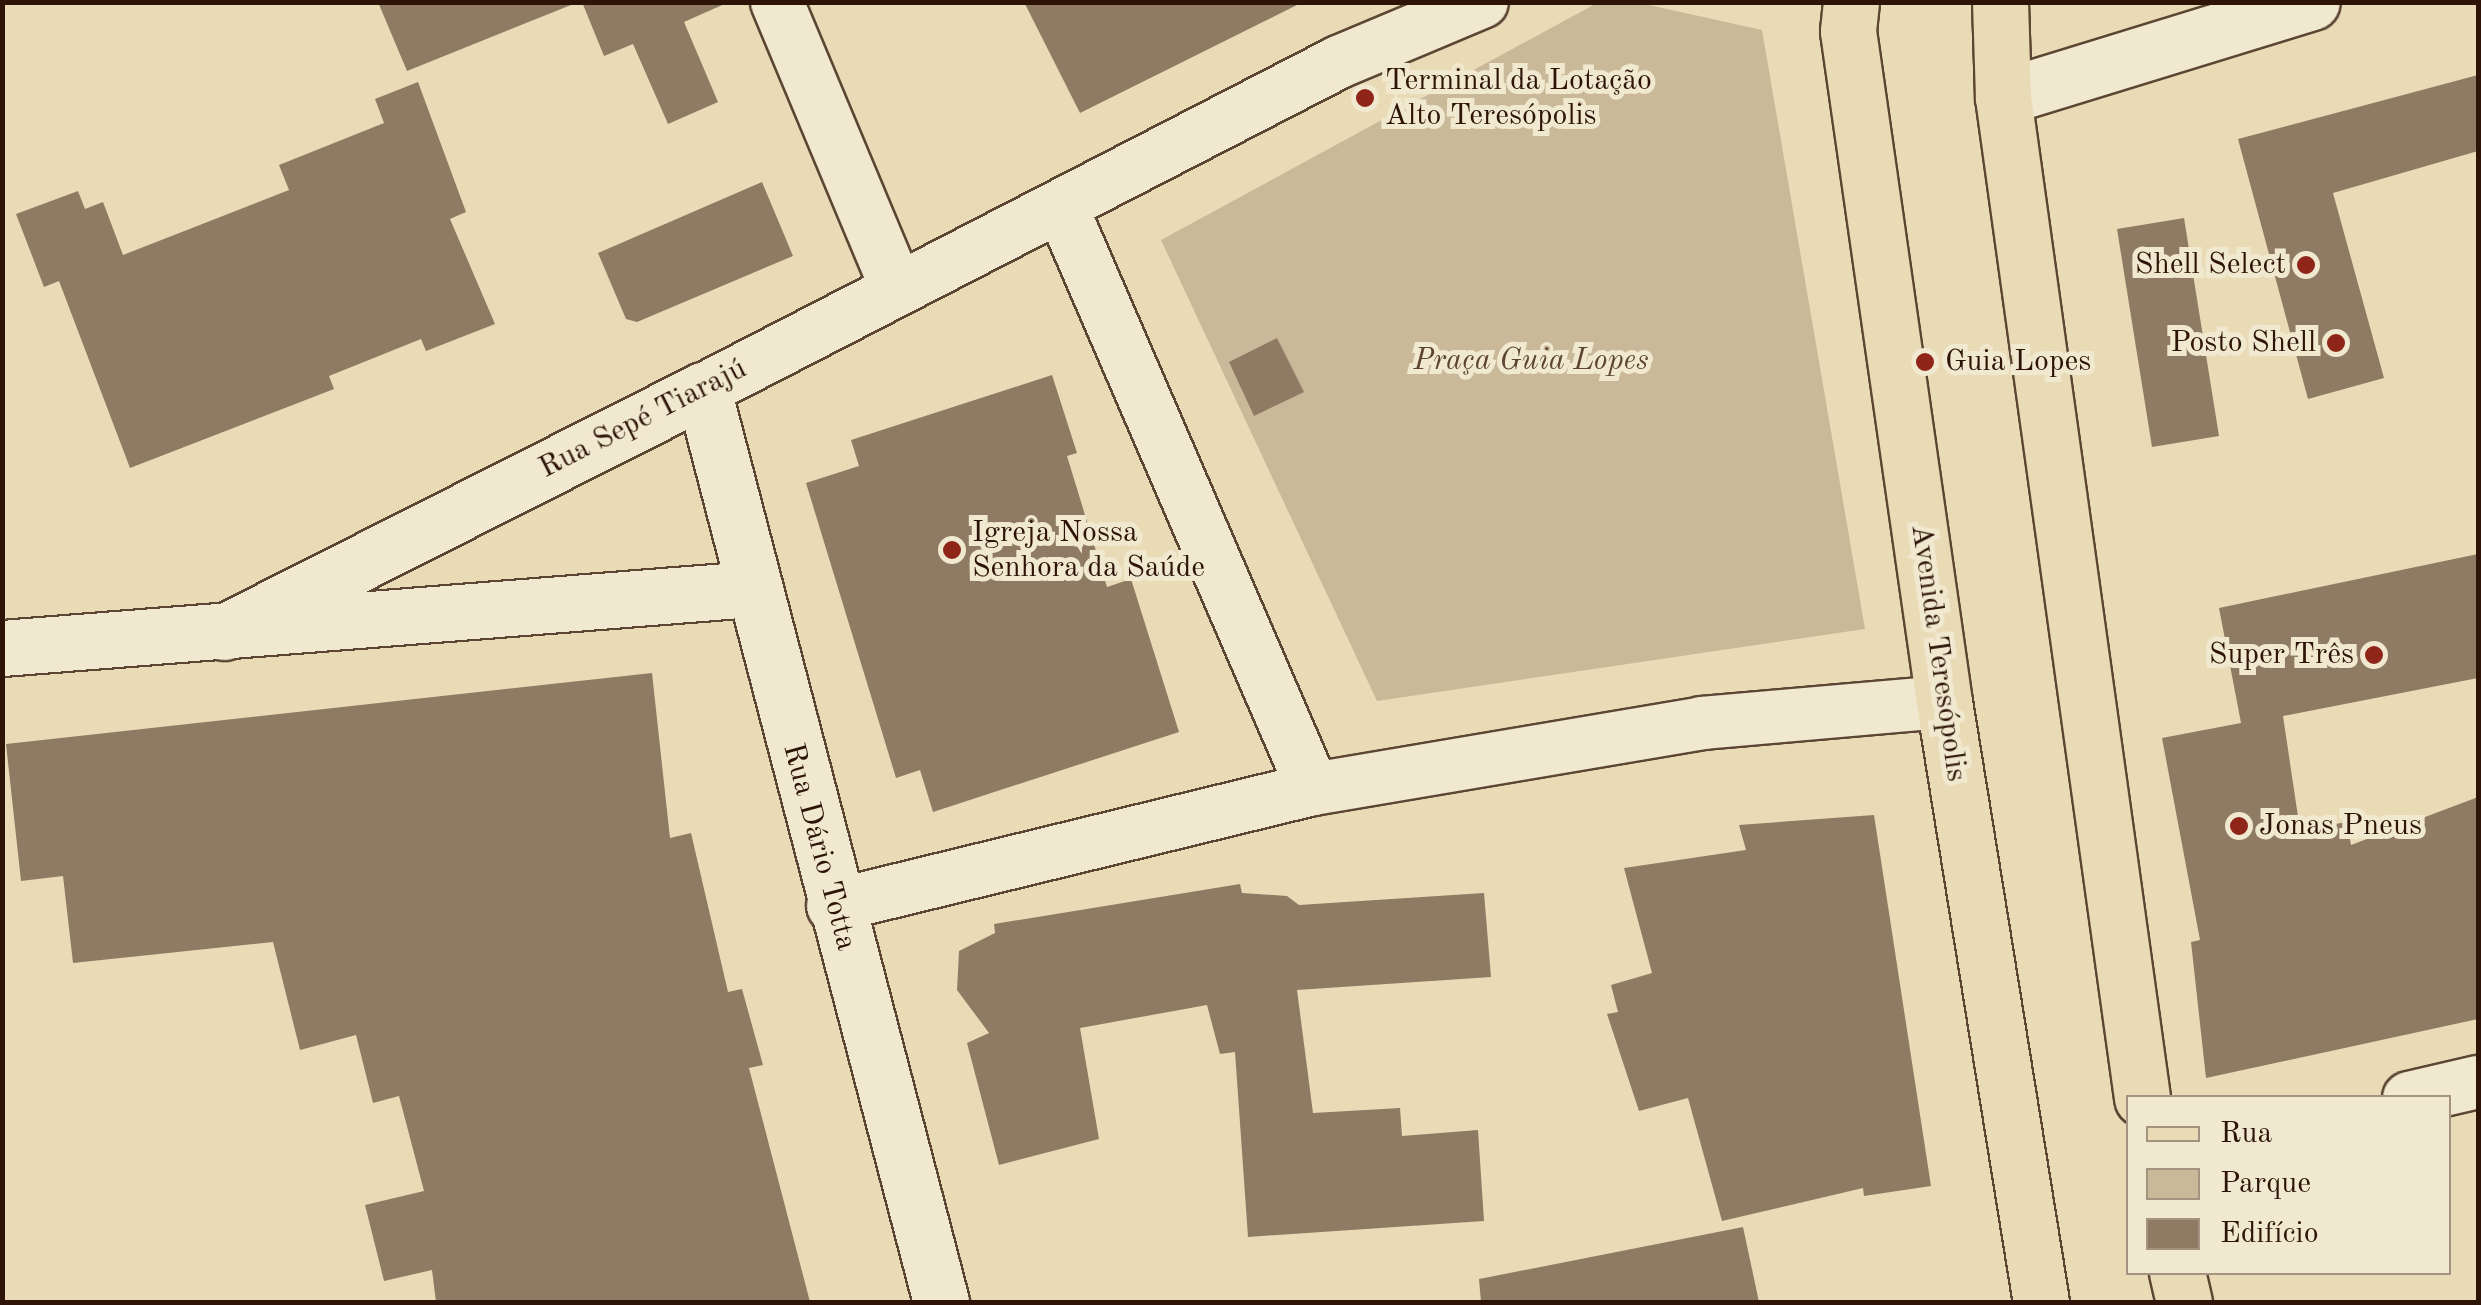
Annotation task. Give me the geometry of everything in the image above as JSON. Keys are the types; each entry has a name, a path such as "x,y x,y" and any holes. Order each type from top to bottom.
{"main road":[{"name":"Avenida Teresópolis","path":"1851,2 1848,31 1944,702 2042,1302"},
{"path":"2000,2 2003,97 2142,1095"},
{"path":"2178,1275 2184,1302"}],"street":[{"path":"777,2 895,284"},
{"path":"1314,789 1062,208 1339,62 1482,2"},
{"path":"2003,97 2312,2"},
{"name":"Rua Sepé Tiarajú","path":"224,632 702,390 895,284 1062,208"},
{"name":"Rua Dário Totta","path":"702,390 833,906 941,1302"},
{"name":"Rua Sepé Tiarajú","path":"2,648 752,589"},
{"path":"833,906 1314,789 1702,723 1944,702"},
{"path":"2422,1095 2478,1082"}],"green space":[{"name":"Praça Guia Lopes","path":"1597,3 1640,3 1762,30 1865,629 1377,701 1161,240"}],"building":[{"path":"378,2 571,2 571,5 407,71"},
{"path":"582,2 729,2 684,22 718,102 668,124 633,44 604,56"},
{"path":"1024,2 1303,2 1080,113"},
{"path":"2478,75 2478,151 2333,193 2384,378 2308,399 2238,139"},
{"path":"418,82 466,212 450,219 495,324 426,351 421,339 329,376 334,389 130,468 59,281 44,287 16,214 78,191 85,209 103,202 123,255 289,190 279,165 384,123 375,99"},
{"path":"762,182 793,256 637,322 626,319 598,253"},
{"path":"2184,218 2219,436 2152,447 2117,229"},
{"path":"1277,338 1304,392 1254,416 1229,362"},
{"path":"1052,375 1077,453 1067,456 1107,587 1131,579 1179,732 933,812 920,770 896,778 806,483 859,466 851,440"},
{"path":"2478,554 2478,678 2283,716 2300,830 2347,822 2351,845 2478,797 2478,1019 2206,1078 2191,942 2200,940 2162,738 2241,723 2219,608"},
{"path":"652,673 670,838 691,833 728,992 742,989 763,1065 749,1068 810,1302 436,1302 432,1270 384,1281 365,1205 424,1191 399,1096 373,1103 356,1035 300,1050 273,942 73,963 63,876 21,881 6,744"},
{"path":"1874,815 1931,1186 1864,1196 1863,1188 1722,1221 1688,1098 1639,1111 1607,1014 1618,1012 1611,985 1652,973 1624,868 1746,850 1739,825"},
{"path":"1240,884 1242,893 1287,896 1299,905 1484,893 1491,977 1297,990 1313,1113 1400,1108 1402,1136 1478,1130 1484,1221 1248,1237 1235,1052 1220,1054 1207,1005 1080,1028 1099,1139 999,1165 967,1043 989,1033 957,990 959,951 995,933 994,924"},
{"path":"1743,1227 1759,1302 1481,1302 1479,1279"}],"place":[{"name":"Terminal da Lotação Alto Teresópolis","path":"1365,98"},
{"name":"Shell Select","path":"2306,265"},
{"name":"Posto Shell","path":"2336,343"},
{"name":"Guia Lopes","path":"1925,362"},
{"name":"Igreja Nossa Senhora da Saúde","path":"952,550"},
{"name":"Super Três","path":"2374,655"},
{"name":"Jonas Pneus","path":"2239,826"}]}
